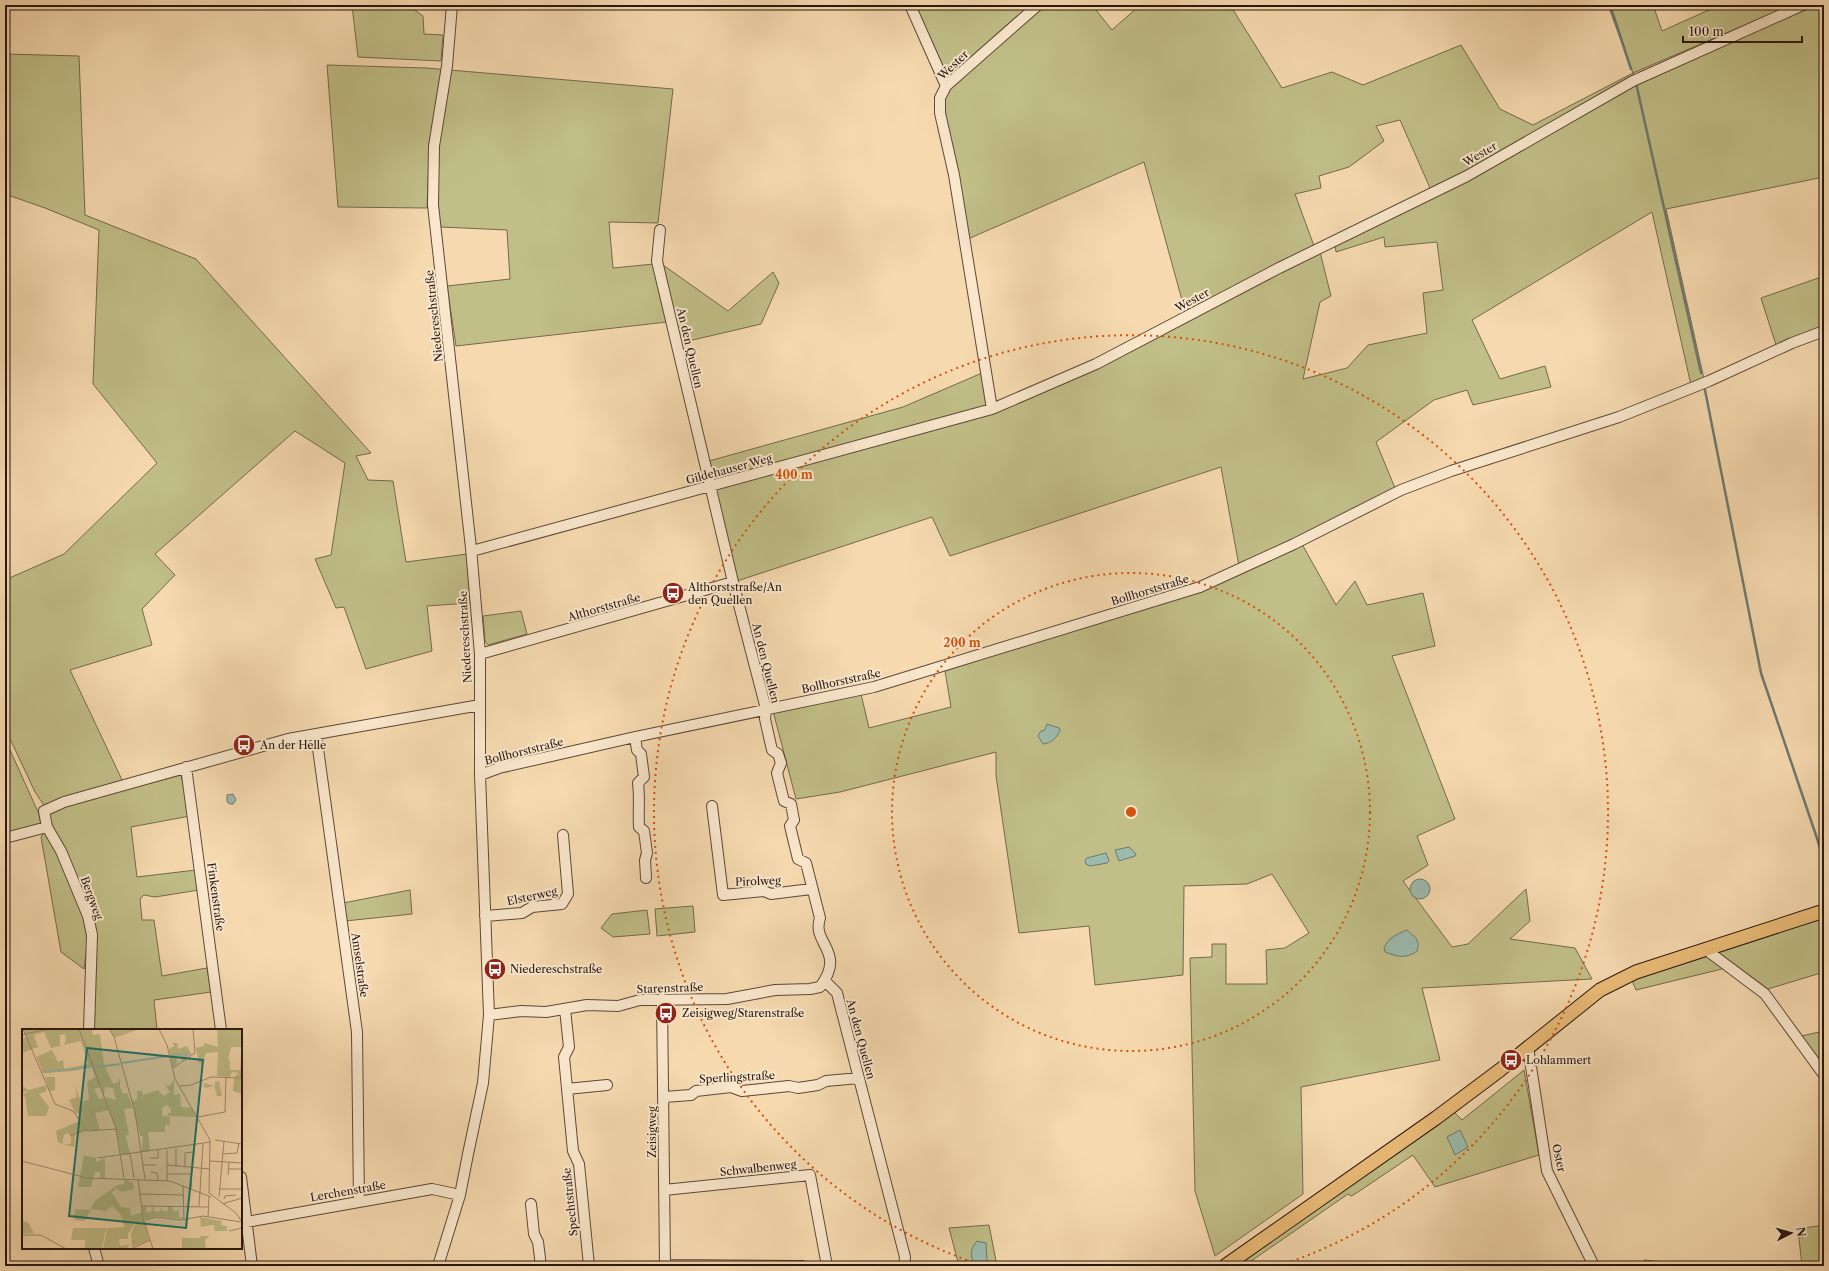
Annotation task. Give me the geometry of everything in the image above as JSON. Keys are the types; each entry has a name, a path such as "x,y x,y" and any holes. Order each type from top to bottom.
{"main road":[{"path":"1225,1266 1436,1118 1600,990 1636,972 1824,911"}],"street":[{"name":"Niedereschstraße","path":"438,1266 460,1195 483,1082 489,1015 480,775 480,654 472,551 433,205 434,146 447,66 452,5"},
{"path":"910,5 946,86"},
{"name":"Wester","path":"1038,5 946,86 940,98 940,113 954,175 992,409 1096,364 1279,268 1468,176 1632,81 1803,5"},
{"name":"An den Quellen","path":"660,230 657,261 733,582 766,710 765,719 772,750 778,754 781,763 777,773 784,801 791,804 794,820 790,826 798,858 806,863 811,889 820,918 817,925 818,930 822,941 827,947 830,959 830,969 824,981 837,993 905,1257 904,1266"},
{"name":"Bollhorststraße","path":"480,775 499,768 635,737 874,688 1200,587 1294,544 1402,490 1451,471 1619,417 1709,382 1792,342 1824,331"},
{"name":"Gildehauser Weg","path":"472,551 992,409"},
{"name":"Althorststraße","path":"480,654 733,582"},
{"path":"5,838 47,827 44,812 64,802 281,740 480,706"},
{"name":"Amselstraße","path":"316,734 357,1032 359,1202"},
{"path":"635,737 637,750 641,754 644,777 638,783 640,803 637,808 639,827 644,831 647,853 644,860 646,878"},
{"name":"Finkenstraße","path":"186,767 221,1029"},
{"name":"Pirolweg","path":"712,806 723,895 764,891 771,894 811,889"},
{"name":"Bergweg","path":"47,827 61,851 88,916 92,935 89,1029"},
{"name":"Elsterweg","path":"485,916 522,913 532,907 562,904 568,894 563,836"},
{"path":"1705,949 1765,994 1824,1075"},
{"name":"Starenstraße","path":"489,1015 521,1010 546,1012 587,1005 618,1006 640,1000 652,1001 662,998 726,999 775,990 810,989 820,987 824,981"},
{"name":"Zeisigweg","path":"662,998 665,1265"},
{"name":"Spechtstraße","path":"565,1009 569,1047 564,1057 573,1151 579,1164 588,1266"},
{"name":"Oster","path":"1528,1047 1547,1171 1594,1266"},
{"name":"Sperlingstraße","path":"664,1097 690,1095 696,1091 731,1087 742,1091 789,1086 798,1088 818,1085 826,1081 859,1078"},
{"path":"568,1089 607,1085"},
{"name":"Schwalbenweg","path":"664,1190 810,1175 827,1266"},
{"name":"Lerchenstraße","path":"244,1222 432,1189 460,1195"},
{"path":"242,1192 244,1222 252,1266"},
{"path":"531,1204 534,1234 538,1242 541,1266"},
{"path":"94,1249 99,1266"},
{"path":"665,1265 802,1266"}],"shaded area":[{"path":"352,5 411,5 412,8 423,16 424,34 443,35 441,61 358,57"},
{"path":"914,5 1030,5 947,79"},
{"path":"1045,5 1092,5 1112,30 1138,7 1137,5 1230,5 1282,88 1332,72 1363,85 1461,45 1500,109 1533,125 1633,73 1608,5 1653,5 1662,31 1720,5 1824,5 1824,177 1666,209 1704,379 1691,385 1652,212 1472,320 1500,379 1545,366 1551,387 1473,405 1467,390 1434,400 1376,442 1395,488 1239,566 1221,467 950,556 932,517 737,581 715,488 996,411 1320,252 1331,296 1320,302 1303,379 1347,368 1368,345 1427,333 1423,293 1443,290 1437,242 1385,247 1384,237 1336,252 1335,245 1434,197 1400,120 1376,126 1384,141 1349,167 1319,176 1321,188 1295,194 1314,246 1185,311 1144,162 968,239 943,115 944,99 950,88","holes":["1780,10 1636,84 1633,73"]},
{"path":"5,54 79,56 85,215 196,259 371,453 356,456 368,480 393,481 406,562 467,554 470,603 427,606 432,651 366,669 344,607 336,608 315,559 331,555 345,463 295,431 155,554 175,575 142,609 152,645 70,670 123,782 45,807 35,792 5,728 5,580 64,554 157,463 93,384 99,230 45,208 5,194"},
{"path":"327,65 426,68 673,89 658,223 609,222 613,268 654,264 667,322 456,346 447,286 510,279 507,230 441,227 429,160 427,208 338,207"},
{"path":"663,265 728,311 773,272 779,283 761,324 680,343"},
{"path":"1824,276 1824,327 1776,345 1761,298"},
{"path":"982,373 988,406 714,482 709,461 903,407"},
{"path":"1302,544 1336,605 1355,581 1367,605 1423,593 1435,646 1392,656 1455,819 1417,836 1428,865 1403,881 1452,947 1468,944 1526,889 1530,921 1510,939 1575,948 1592,979 1422,988 1440,1060 1301,1087 1303,1194 1215,1256 1195,1191 1190,958 1212,957 1212,944 1226,944 1226,984 1267,984 1266,950 1285,948 1309,933 1272,874 1247,884 1184,886 1183,975 1095,985 1089,926 1019,933 996,776 996,752 840,792 796,799 773,711 861,694 869,728 951,707 945,671 1200,587"},
{"path":"521,611 527,634 488,645 485,641 483,616"},
{"path":"1047,724 1059,728 1060,730 1053,740 1043,744 1038,736 1041,731 1045,730"},
{"path":"5,739 39,814 41,826 5,835"},
{"path":"181,775 190,816 131,827 137,877 196,870 199,890 155,897 144,895 140,899 142,920 154,920 162,976 207,968 211,992 154,1000 157,1029 93,1029 96,937 51,825 48,814 67,805"},
{"path":"233,794 236,800 233,804 230,804 227,802 227,795"},
{"path":"44,832 64,867 83,910 88,935 84,969 61,952 41,837"},
{"path":"1129,847 1136,854 1135,856 1119,861 1115,850"},
{"path":"1106,853 1109,861 1107,863 1090,866 1086,864 1085,860 1087,858"},
{"path":"1420,879 1427,882 1430,889 1427,896 1420,899 1413,896 1410,889 1413,882"},
{"path":"410,890 412,914 345,921 343,903"},
{"path":"693,906 695,932 657,936 655,909"},
{"path":"647,910 650,934 613,937 601,928 612,914"},
{"path":"1824,916 1824,972 1768,989 1714,949"},
{"path":"1407,930 1417,941 1417,951 1413,954 1405,956 1385,952 1384,948 1390,939"},
{"path":"1706,953 1726,968 1636,990 1631,978"},
{"path":"1824,1031 1824,1068 1801,1036"},
{"path":"1524,1070 1539,1155 1435,1187 1413,1155 1355,1194 1351,1196 1348,1194 1244,1266 1236,1266 1454,1112 1462,1120"},
{"path":"1460,1130 1468,1147 1455,1155 1447,1137"},
{"path":"989,1225 997,1266 959,1266 949,1228"},
{"path":"1824,1225 1824,1266 1802,1266 1798,1229"},
{"path":"977,1241 986,1243 987,1261 982,1266 974,1264 972,1258 971,1252"},
{"path":"1644,1260 1701,1266 1644,1266"}],"waterway":[{"path":"1610,5 1631,69"},
{"path":"1636,83 1701,373"},
{"path":"1705,390 1761,673 1824,859"}],"place":[{"name":"Althorststraße/An den Quellen","path":"673,593"},
{"name":"An der Helle","path":"244,745"},
{"name":"Niedereschstraße","path":"495,969"},
{"name":"Zeisigweg/Starenstraße","path":"666,1013"},
{"name":"Lohlammert","path":"1511,1060"}]}
